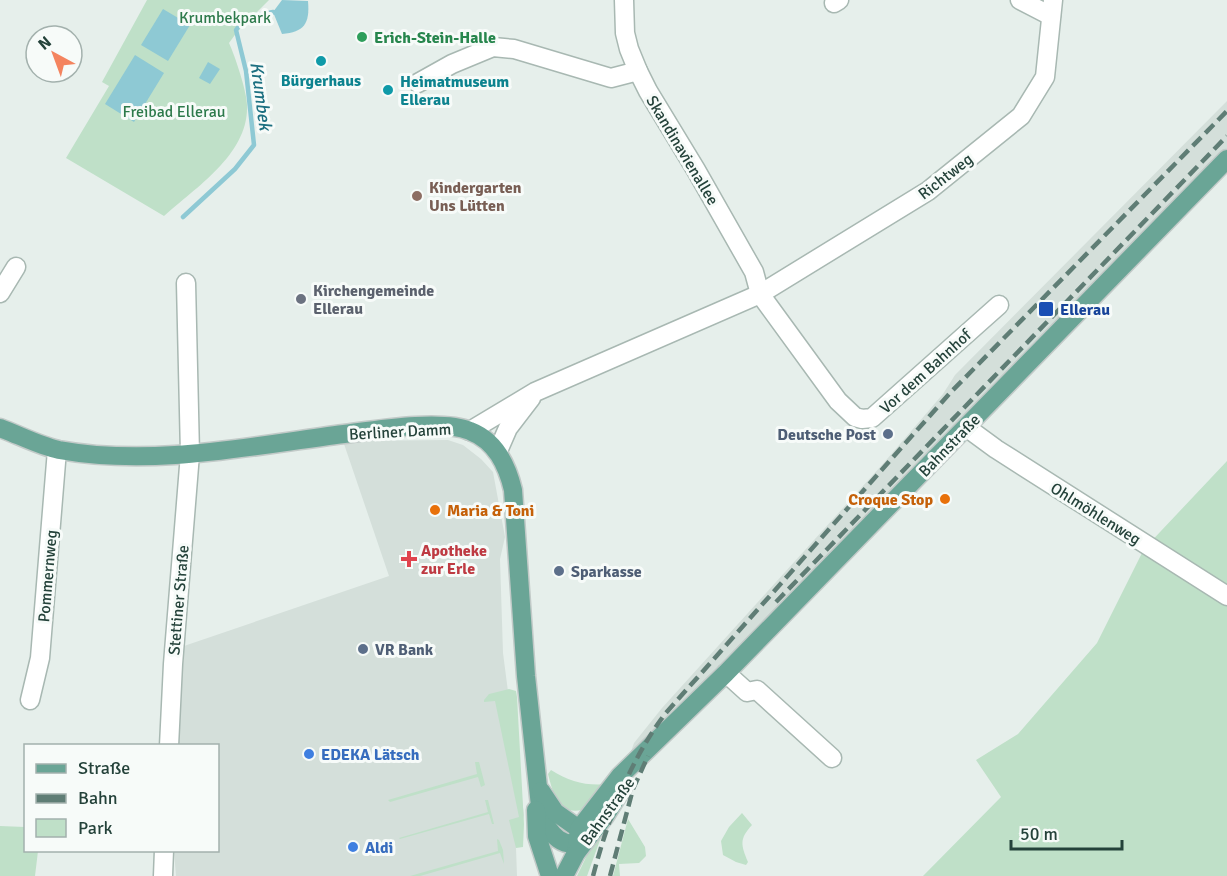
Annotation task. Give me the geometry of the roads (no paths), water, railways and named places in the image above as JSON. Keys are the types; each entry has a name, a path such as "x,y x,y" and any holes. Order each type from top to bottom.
{"main road":[{"name":"Bahnstraße","path":"564,876 580,841 605,816 634,772 669,729 1227,159"},
{"name":"Berliner Damm","path":"0,428 57,450 124,458 190,454 372,430 440,426 470,431 486,440 498,451 509,472 513,490 526,676 541,815 546,826 558,839 567,844 580,841"},
{"path":"537,784 537,836 550,876"}],"street":[{"name":"Skandinavienallee","path":"624,0 628,49 648,91 754,272 760,294"},
{"path":"1020,0 1052,8"},
{"name":"Richtweg","path":"470,431 536,392 760,294 928,191 1020,116 1045,77 1052,8"},
{"path":"418,83 442,69 493,47 514,49 611,78 638,70"},
{"path":"0,293 16,267"},
{"name":"Stettiner Straße","path":"169,744 173,664 190,454 186,283"},
{"name":"Vor dem Bahnhof","path":"760,294 838,401 855,417 862,419 872,418 999,305"},
{"path":"498,451 508,428 536,392"},
{"name":"Ohlmöhlenweg","path":"966,427 996,449 1227,596"},
{"name":"Pommernweg","path":"30,700 40,658 57,450"},
{"path":"726,673 747,692 758,690 832,758"},
{"path":"163,876 164,852"}],"water":[{"path":"282,0 308,1 308,16 300,29 282,34 273,12"},
{"path":"163,9 190,25 168,61 141,45"},
{"path":"135,55 164,73 134,122 105,104"},
{"path":"208,62 220,69 210,84 199,78"}],"waterway":[{"name":"Krumbek","path":"183,217 235,169 254,145 246,71 236,30 246,17 276,13"}],"railway":[{"path":"593,876 613,812 630,771 665,714 950,393 1227,111"},
{"path":"776,602 1227,136"},
{"path":"610,876 633,789 648,756"}],"place":[{"name":"Erich-Stein-Halle","path":"362,37"},
{"name":"Bürgerhaus","path":"321,61"},
{"name":"Heimatmuseum Ellerau","path":"388,90"},
{"name":"Kindergarten Uns Lütten","path":"417,196"},
{"name":"Kirchengemeinde Ellerau","path":"301,299"},
{"name":"Ellerau","path":"1046,309"},
{"name":"Deutsche Post","path":"888,434"},
{"name":"Croque Stop","path":"945,499"},
{"name":"Maria & Toni","path":"435,510"},
{"name":"Apotheke zur Erle","path":"409,559"},
{"name":"Sparkasse","path":"559,571"},
{"name":"VR Bank","path":"363,649"},
{"name":"EDEKA Lätsch","path":"309,754"},
{"name":"Aldi","path":"353,847"}],"park label":[{"name":"Krumbekpark","path":"225,17"},
{"name":"Freibad Ellerau","path":"174,111"}]}
